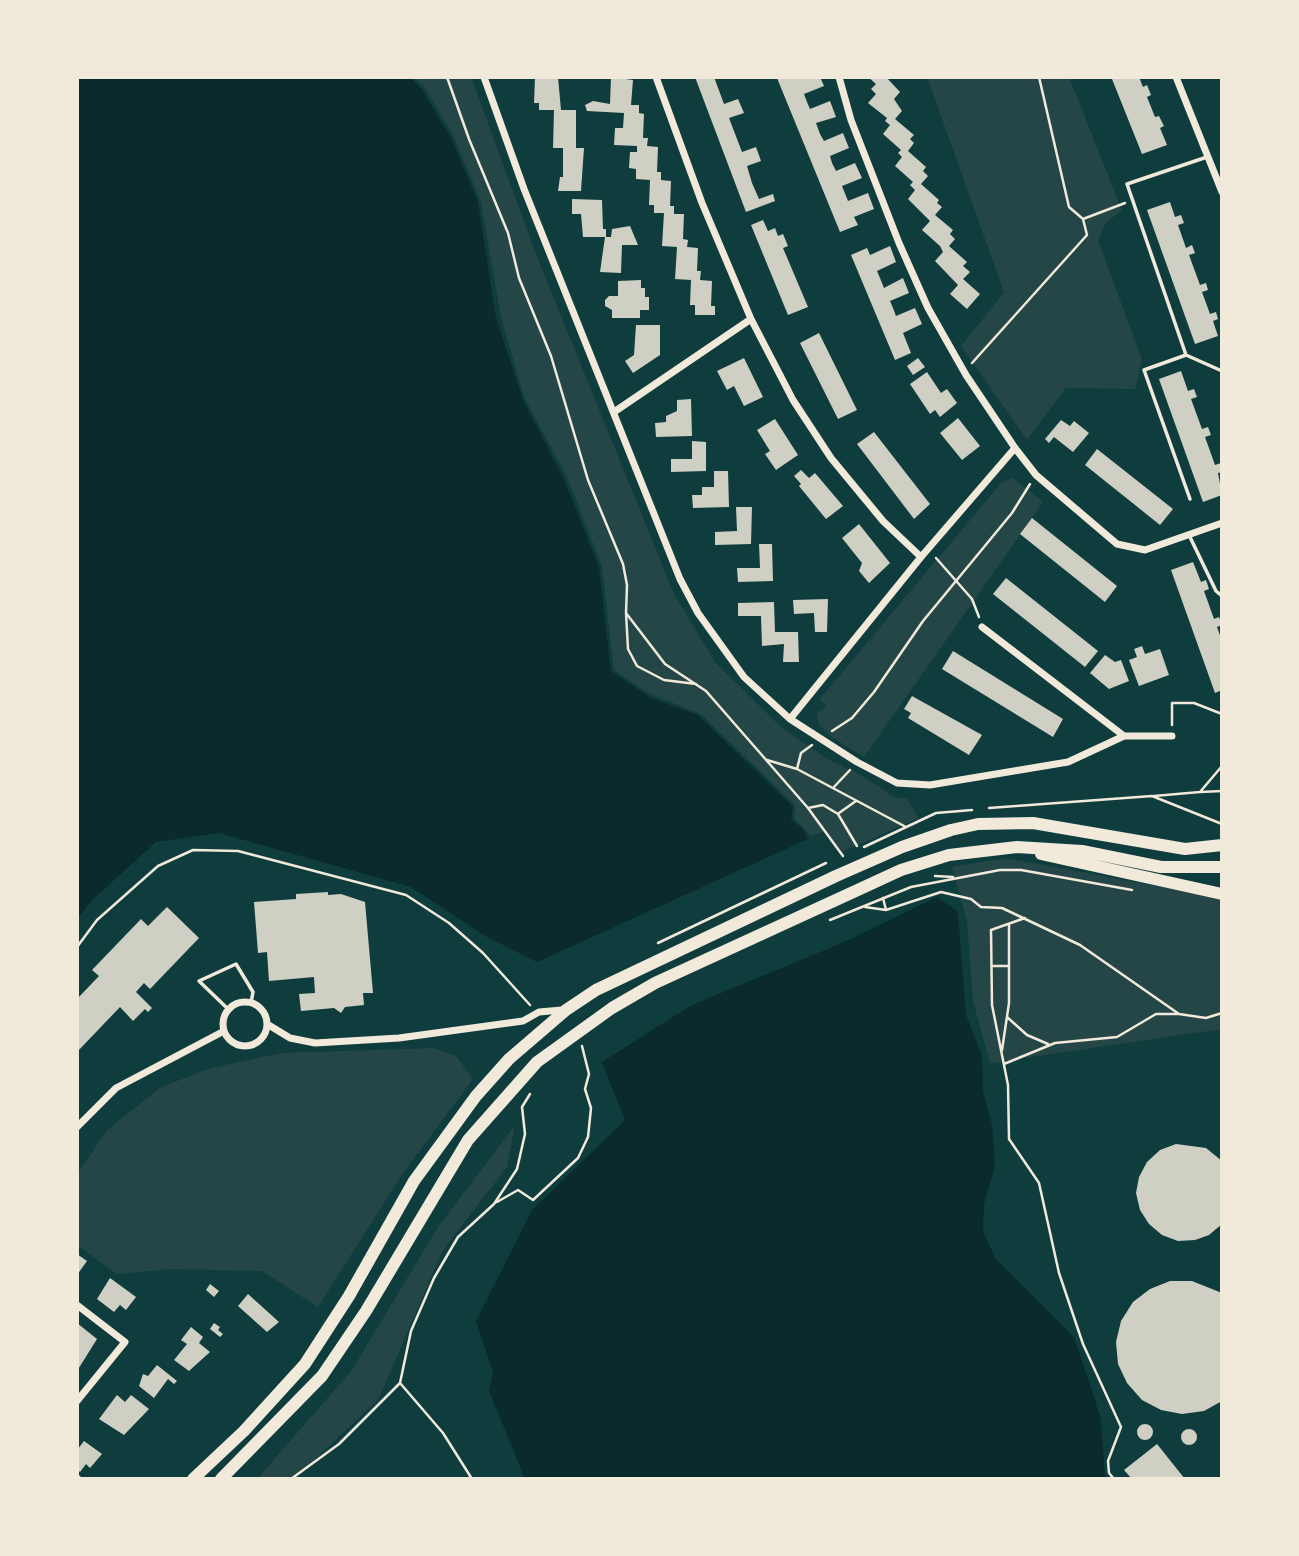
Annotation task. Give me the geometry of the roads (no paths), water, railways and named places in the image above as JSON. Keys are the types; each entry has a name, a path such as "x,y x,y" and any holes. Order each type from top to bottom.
{"main road":[{"path":"193,1479 243,1432 305,1364 349,1296 414,1181 447,1131 509,1059 566,1010 645,964 902,847 978,824 1010,822 1077,828 1185,849 1222,845"},
{"path":"1017,847 1062,860 1222,894"},
{"path":"221,1479 322,1376 366,1311 468,1140 537,1062 578,1030 655,983 901,870 949,855 1017,847 1082,851 1161,867 1222,867"}],"street":[{"path":"484,77 524,189 680,579 698,613 744,677 790,719 857,762 897,783 930,785 1068,762 1124,736 1172,737"},
{"path":"656,77 702,203 751,319 793,400 831,458 883,521 921,557"},
{"path":"839,77 851,120 899,243 928,308 966,375 1035,475 1116,544 1145,550 1222,523"},
{"path":"1176,77 1222,192"},
{"path":"614,412 751,319"},
{"path":"790,719 921,557 1015,448"},
{"path":"982,627 1124,736"},
{"path":"267,1024 258,1042 245,1046 232,1042 224,1031 223,1020 228,1009 239,1002 251,1003 262,1011 267,1024 290,1038 315,1043 399,1038 523,1021 539,1013 566,1010"},
{"path":"77,1127 116,1088 224,1031"},
{"path":"77,1305 125,1342 77,1401"}],"lane":[{"path":"1186,355 1128,184 1207,157"},
{"path":"1190,499 1144,370 1186,355 1222,371"},
{"path":"1189,535 1216,591 1222,596"},
{"path":"228,1009 199,981 236,964 253,992 251,1003"}]}
